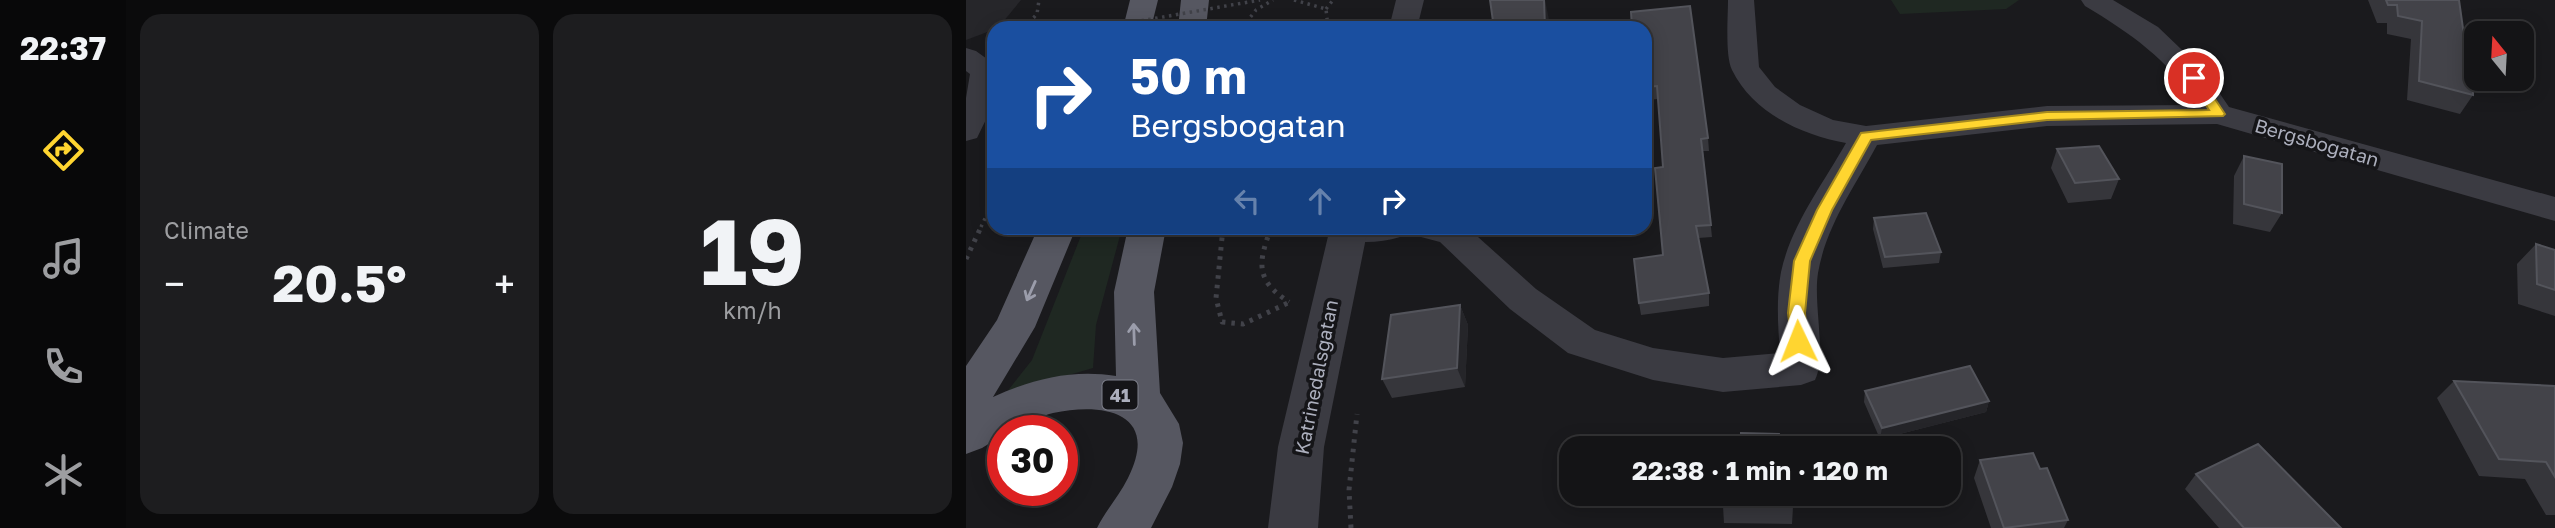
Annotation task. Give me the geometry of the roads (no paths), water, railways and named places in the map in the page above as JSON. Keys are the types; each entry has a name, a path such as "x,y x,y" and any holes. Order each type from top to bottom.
{"main road":[{"path":"1140,21 1144,0"},
{"path":"1193,21 1195,0"},
{"path":"966,403 1014,327 1054,235"},
{"name":"41","path":"1138,402 1134,292 1146,235"},
{"name":"41","path":"966,434 1020,405 1059,394 1095,390 1126,396 1138,402 1155,421 1161,447 1154,478 1129,523"}],"street":[{"path":"1405,21 1410,0"},
{"name":"Bergsbogatan","path":"1741,0 1745,68 1764,93 1788,112 1825,129 1866,136 2047,116 2218,114 2555,209"},
{"path":"2094,0 2148,33 2194,78 2218,114"},
{"path":"966,57 985,71 982,94 966,131"},
{"path":"1454,235 1523,299 1566,331 1592,345 1653,364 1723,375 1801,368 1796,313 1802,261 1824,210 1866,136"},
{"name":"Katrinedalsgatan","path":"1293,528 1301,447 1360,235"}]}
